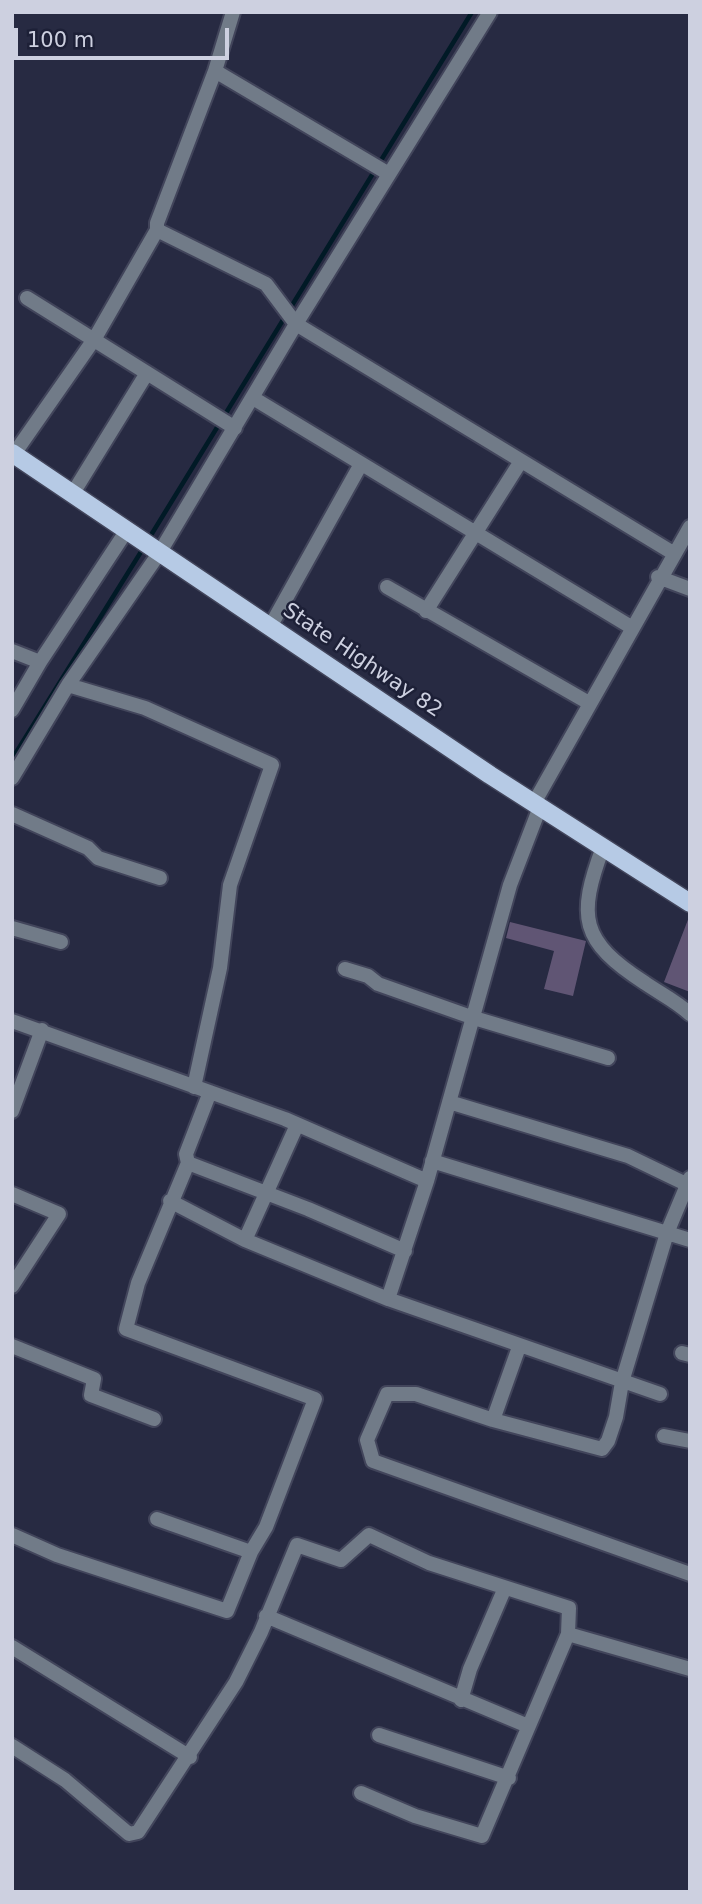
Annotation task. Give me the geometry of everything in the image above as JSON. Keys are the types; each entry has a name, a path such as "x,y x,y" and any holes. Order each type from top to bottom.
{"main road":[{"name":"State Highway 82","path":"13,454 537,805 690,903"}],"street":[{"path":"13,454 95,338 157,230 157,223 215,71 233,12"},
{"path":"12,778 68,685 145,542 226,423 253,398 290,317 381,169 489,12"},
{"path":"215,71 381,169"},
{"path":"157,230 266,284 290,317 673,553"},
{"path":"27,298 95,338 226,423"},
{"path":"73,493 147,373"},
{"path":"253,398 631,627"},
{"path":"426,611 521,461"},
{"path":"270,626 362,464"},
{"path":"388,1299 427,1181 510,885 537,805 589,703 658,578 690,527"},
{"path":"12,710 40,662 145,542"},
{"path":"658,578 690,589"},
{"path":"387,587 589,703"},
{"path":"12,651 40,662"},
{"path":"68,685 145,708 272,765 230,885 220,968 194,1087"},
{"path":"12,814 88,848 98,858 160,878"},
{"path":"603,847 587,890 589,929 602,948 622,967 676,1001 690,1014"},
{"path":"12,928 61,942"},
{"path":"345,969 368,976 378,985 474,1018 608,1058"},
{"path":"12,1021 297,1125 427,1181"},
{"path":"12,1111 42,1030"},
{"path":"12,1535 57,1555 227,1611 251,1552 267,1527 315,1399 126,1329 138,1283 188,1163 186,1154 209,1092"},
{"path":"449,1102 628,1156 688,1181 667,1233 622,1382 612,1429 602,1449 494,1420 416,1394 387,1394 367,1440 373,1461 690,1574"},
{"path":"245,1240 297,1125"},
{"path":"432,1161 690,1240"},
{"path":"188,1163 404,1251"},
{"path":"12,1194 59,1214 12,1286"},
{"path":"170,1201 245,1240 388,1299 519,1347 660,1394"},
{"path":"12,1346 94,1379 91,1395 154,1419"},
{"path":"494,1420 519,1347"},
{"path":"664,1436 690,1441"},
{"path":"157,1518 251,1552"},
{"path":"12,1746 65,1780 129,1834 138,1832 190,1757 236,1682 297,1545 341,1560 369,1535 429,1563 504,1590 569,1608 568,1634 528,1726 509,1778 482,1836 415,1816 362,1793"},
{"path":"461,1700 470,1669 504,1590"},
{"path":"266,1616 528,1726"},
{"path":"568,1634 690,1669"},
{"path":"12,1647 190,1757"},
{"path":"379,1735 509,1778"}],"building":[{"path":"690,917 690,992 664,982"},
{"path":"510,922 586,941 573,996 544,989 554,951 506,938"}],"waterway":[{"path":"148,540 472,12"},
{"path":"12,759 144,547"}]}
